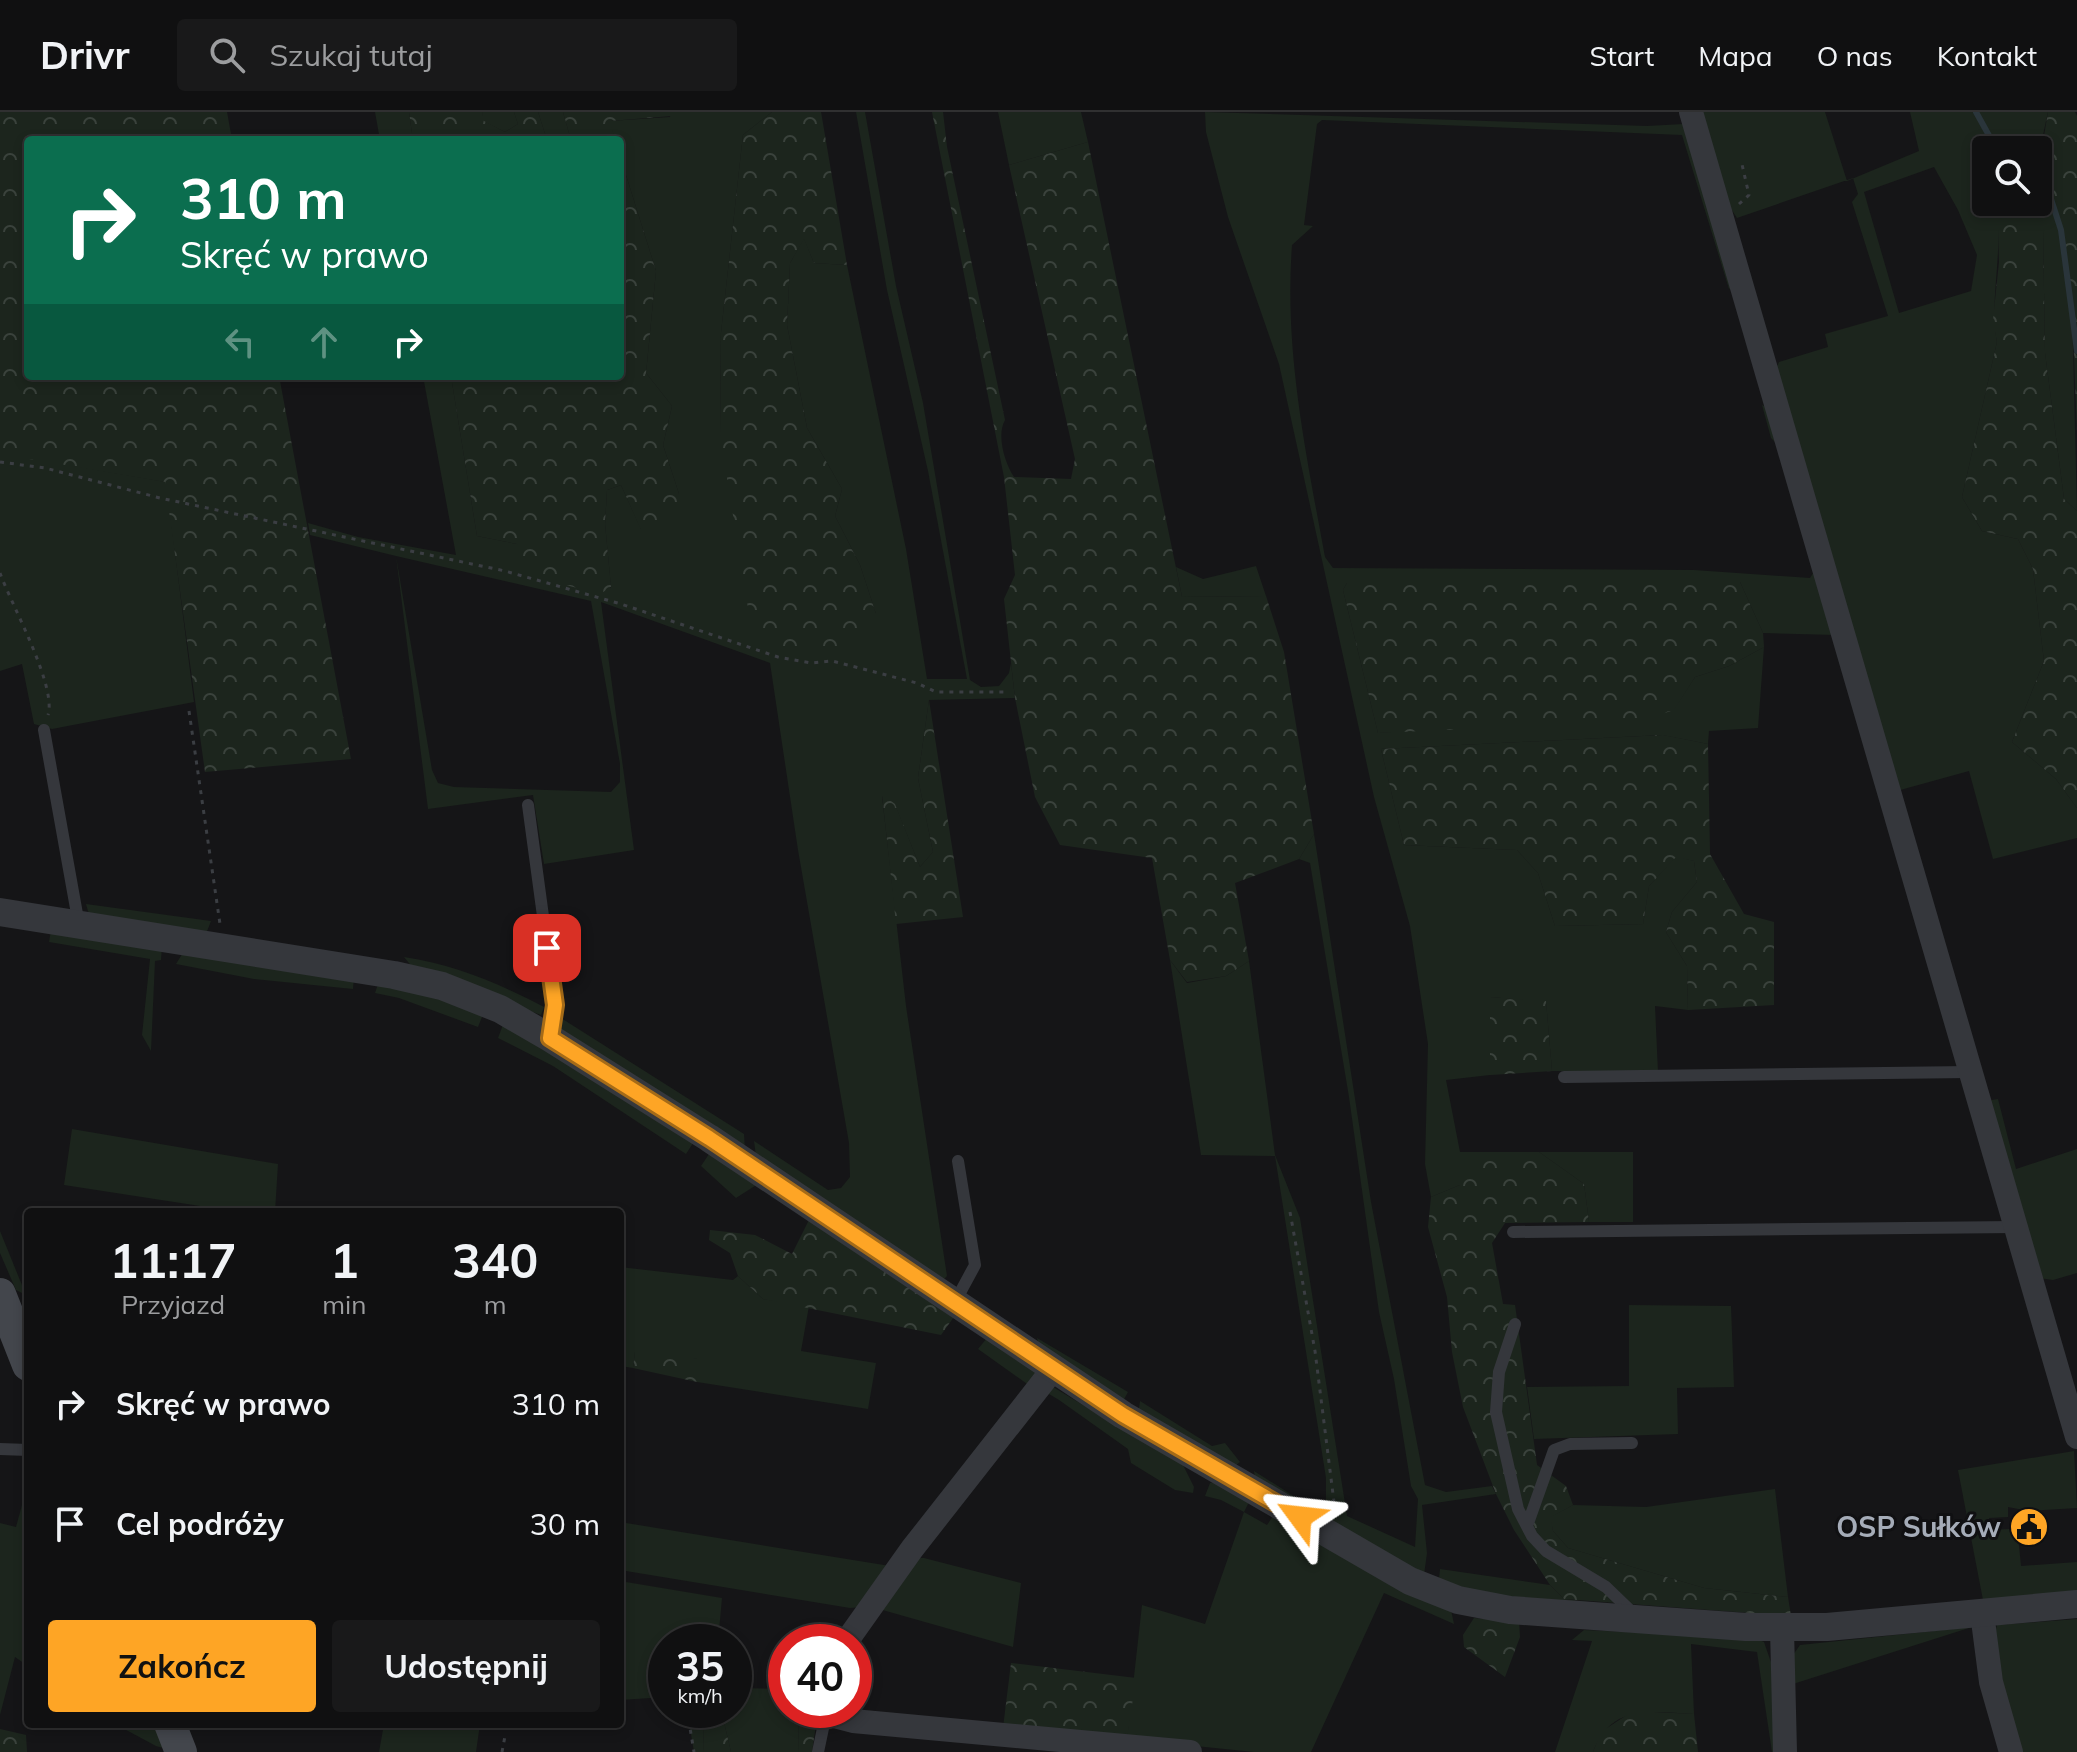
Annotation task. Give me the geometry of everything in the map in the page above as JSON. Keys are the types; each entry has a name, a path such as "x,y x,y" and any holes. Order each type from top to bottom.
{"main road":[{"path":"0,1294 24,1355"},
{"path":"172,1728 181,1752"}],"street":[{"path":"1691,112 2077,1437"},
{"path":"0,912 442,986 500,1009 550,1038 1123,1415 1410,1581 1458,1600 1510,1610 1782,1629 2077,1604"},
{"path":"859,1624 912,1549 1054,1368"},
{"path":"1982,1613 1991,1682 2011,1752"},
{"path":"1782,1629 1785,1752"},
{"path":"872,1723 1190,1752"}],"lane":[{"path":"44,730 79,925"},
{"path":"528,805 555,1005 550,1038"},
{"path":"1564,1077 1970,1072"},
{"path":"955,1302 975,1265 958,1161"},
{"path":"1513,1232 2016,1227"},
{"path":"1515,1324 1499,1372 1496,1412 1518,1509 1546,1551 1606,1587 1640,1620"},
{"path":"1527,1526 1554,1450 1570,1444 1632,1443"},
{"path":"0,1449 24,1450"},
{"path":"818,1752 823,1728"}],"path":[{"path":"1721,212 1739,204 1749,195 1741,160"},
{"path":"0,462 45,468 160,498 505,571 621,604 778,657 811,663 832,661 917,683 936,692 1006,692"},
{"path":"0,573 20,613 39,671 51,693 52,704 44,730"},
{"path":"189,711 220,925 215,947"},
{"path":"1290,1212 1336,1495 1335,1511 1324,1531"},
{"path":"690,1728 694,1752"},
{"path":"502,1752 505,1736"}],"green space":[{"path":"0,112 227,112 231,136 24,136 24,380 280,380 351,759 205,772 165,482 0,454"},
{"path":"375,112 409,112 412,136 379,136"},
{"path":"409,112 482,112 484,121 505,132 518,124 514,112 538,112 546,136 412,136"},
{"path":"482,112 514,112 518,124 505,132 483,121"},
{"path":"538,112 563,112 570,136 546,136"},
{"path":"563,112 671,112 671,116 610,121 614,136 570,136"},
{"path":"671,112 772,112 743,135 721,333 720,435 876,614 860,565 835,516 842,489 807,428 787,325 790,263 804,238 814,263 847,265 906,549 927,679 967,679 928,471 887,290 856,112 865,112 896,286 923,403 970,680 981,687 999,686 1009,673 1011,663 1015,698 929,700 918,778 933,852 920,867 895,805 882,796 906,1006 947,1276 942,1281 756,1156 754,1141 828,1190 841,1188 850,1177 849,1143 798,850 770,663 601,602 634,850 544,864 533,795 428,809 396,556 310,535 308,523 358,537 456,555 424,380 452,380 477,536 517,544 611,588 605,524 607,490 621,485 641,529 679,494 663,445 672,406 646,373 656,271 624,169 624,136 614,136 609,121 670,117","holes":["396,556 591,601 620,764 620,782 611,792 454,787 438,783 432,770"]},
{"path":"772,112 821,112 847,265 814,263 804,239 790,263 787,325 807,428 842,489 835,516 860,565 876,614 869,631 834,651 795,653 762,646 751,627 720,435 721,333 743,135"},
{"path":"932,112 943,112 947,147 1005,420 1001,433 1003,449 1014,477 1071,479 1075,459 1009,165 1088,142 1182,597 1266,596 1284,652 1314,834 1299,859 1235,883 1249,961 1226,976 1187,982 1170,960 1152,858 1060,845 1035,797 1015,698 1004,599 1015,575 1004,477"},
{"path":"998,112 1081,112 1088,142 1009,165"},
{"path":"1205,112 1647,126 1684,124 1733,287 1729,289 1682,135 1322,120 1317,124 1304,225 1313,226 1292,245 1290,285 1298,402 1325,557 1333,568 1694,570 1810,578 1815,570 1780,447 1771,438 1762,405 1770,409 1836,635 1763,633 1740,582 1347,583 1343,590 1378,733 1674,709 1695,677 1729,666 1764,647 1758,728 1709,731 1708,744 1662,735 1381,749 1404,845 1517,850 1538,873 1555,926 1643,924 1649,886 1676,856 1694,861 1697,882 1672,912 1666,932 1687,966 1688,1010 1655,1006 1658,1072 1552,1071 1546,1002 1491,997 1490,1075 1446,1080 1460,1152 1460,1185 1431,1197 1425,1164 1428,1044 1410,926 1374,797 1279,364 1228,217 1206,132"},
{"path":"1699,112 1825,112 1847,180 1737,218 1724,198"},
{"path":"1910,112 2048,112 2043,136 1972,136 1972,216 2052,216 2052,203 2063,228 2072,306 2077,511 2064,499 2045,353 2043,231 1998,229 1994,314 1997,342 1962,497 1982,531 2018,539 2033,569 2044,661 2012,742 2056,779 2077,808 2077,838 1993,859 1969,771 1893,792 1775,371 1779,362 1828,347 1825,334 1888,316 1852,202 1858,194 1853,178 1919,151","holes":["1934,167 1958,210 1977,255 1971,291 1899,313 1864,192"]},
{"path":"2048,112 2075,112 2077,432 2072,306 2063,228 2052,203 2052,136 2044,136"},
{"path":"624,169 656,271 646,373 672,406 663,445 679,494 675,523 656,534 641,530 621,485 607,490 605,524 611,587 600,594 524,574 517,544 477,536 452,380 624,380"},
{"path":"2004,216 2030,216 2043,231 2045,353 2064,499 2077,511 2077,808 2056,779 2012,742 2044,661 2033,569 2018,539 1982,531 1962,497 1997,342 1993,320 1999,262 1998,229"},
{"path":"0,453 166,482 194,702 52,729 34,724 22,664 0,671"},
{"path":"1256,566 1266,596 1182,597 1176,567 1203,579"},
{"path":"1393,575 1740,582 1763,633 1764,647 1729,666 1695,677 1674,710 1640,721 1378,733 1343,590 1347,583"},
{"path":"929,700 963,917 896,924 882,794 895,804 920,867 933,852 918,778"},
{"path":"1663,735 1708,744 1710,854 1744,914 1774,922 1774,1005 1688,1010 1687,966 1666,932 1672,912 1697,882 1694,861 1676,857 1649,886 1643,924 1555,926 1538,873 1517,850 1404,845 1381,749"},
{"path":"1314,834 1371,1202 1425,1485 1446,1492 1492,1486 1496,1494 1422,1505 1427,1553 1424,1575 1255,1478 1254,1471 1322,1514 1326,1506 1326,1478 1275,1156 1201,1155 1170,960 1187,983 1226,976 1249,961 1275,1155 1300,1218 1347,1516 1415,1547 1418,1499 1411,1486 1394,1379 1379,1312 1349,1097 1310,863 1299,859"},
{"path":"86,904 211,921 206,934 90,918"},
{"path":"51,930 162,947 161,960 155,961 151,1051 142,1035 150,959 49,942"},
{"path":"184,951 354,977 353,989 254,979 176,964"},
{"path":"404,957 459,970 493,983 544,1007 541,1015 413,968"},
{"path":"379,981 484,1012 478,1027 399,998 375,993"},
{"path":"1490,997 1546,1001 1552,1071 1490,1075"},
{"path":"561,1018 744,1134 745,1150 558,1027"},
{"path":"504,1022 695,1140 686,1154 553,1066 498,1038"},
{"path":"1998,1099 2016,1169 2077,1149 2077,1273 2053,1280 2039,1278 1986,1101"},
{"path":"72,1129 278,1164 275,1208 213,1208 64,1185"},
{"path":"711,1151 761,1182 736,1198 701,1166"},
{"path":"1460,1152 1539,1152 1584,1184 1589,1222 1505,1223 1492,1243 1503,1304 1515,1305 1537,1465 1566,1486 1573,1505 1551,1517 1553,1531 1568,1548 1704,1588 1788,1597 1791,1616 1564,1599 1550,1585 1514,1530 1496,1494 1463,1407 1452,1352 1447,1297 1428,1227 1431,1197 1460,1185"},
{"path":"1539,1152 1633,1152 1633,1222 1589,1222 1584,1184"},
{"path":"811,1216 956,1314 941,1335 763,1299 738,1276 730,1253 709,1240 710,1230 755,1235 792,1254"},
{"path":"0,1231 24,1294 16,1290 0,1253"},
{"path":"624,1267 733,1280 738,1276 763,1299 809,1306 801,1351 876,1363 868,1409 697,1382 697,1359 635,1352 633,1368 624,1367"},
{"path":"1629,1305 1731,1306 1734,1387 1677,1388 1678,1434 1534,1439 1527,1387 1629,1386"},
{"path":"987,1338 1035,1369 1036,1375 1030,1386 978,1349"},
{"path":"1037,1338 1128,1392 1121,1405 1039,1346"},
{"path":"654,1348 697,1359 697,1382 633,1368 635,1352"},
{"path":"1053,1387 1183,1465 1194,1487 1193,1493 1175,1490 1131,1463 1128,1449 1049,1394 1037,1400"},
{"path":"1140,1401 1212,1446 1225,1443 1240,1462 1231,1469 1138,1416"},
{"path":"2074,1451 2077,1508 2029,1511 2008,1507 2008,1517 1989,1518 1990,1530 2009,1529 2018,1535 2021,1566 2077,1562 2077,1591 1983,1600 1958,1470"},
{"path":"1215,1482 1249,1502 1244,1512 1205,1496 1210,1483"},
{"path":"1775,1489 1788,1597 1704,1588 1568,1548 1553,1531 1550,1517 1573,1505 1646,1507"},
{"path":"24,1498 24,1663 15,1657 0,1715 0,1523 16,1527"},
{"path":"1244,1512 1267,1525 1275,1513 1451,1610 1454,1624 1384,1593 1311,1752 1254,1752 1127,1739 1142,1605 1205,1624"},
{"path":"624,1523 890,1566 862,1607 850,1608 624,1571"},
{"path":"914,1558 1021,1583 1013,1647 879,1609"},
{"path":"1440,1569 1550,1585 1564,1599 1598,1603 1473,1594 1439,1579"},
{"path":"624,1582 722,1598 720,1624 648,1624 648,1698 624,1700"},
{"path":"1474,1618 1519,1622 1520,1637 1505,1677 1464,1647 1463,1635"},
{"path":"2077,1619 2077,1752 2018,1752 1992,1647 1997,1625"},
{"path":"1972,1627 1793,1684 1793,1655 1800,1645"},
{"path":"1584,1630 1754,1638 1764,1642 1775,1674 1780,1752 1772,1752 1757,1652 1691,1644 1694,1714 1634,1714 1611,1725 1593,1752 1555,1752 1592,1641 1572,1640"},
{"path":"1011,1663 1136,1678 1127,1739 1003,1728"},
{"path":"752,1688 768,1689 768,1728 798,1728 799,1752 731,1752 725,1728 752,1728"},
{"path":"1633,1711 1694,1714 1698,1752 1593,1752 1601,1732"},
{"path":"122,1728 156,1728 163,1748"},
{"path":"383,1728 479,1728 476,1752 379,1752"},
{"path":"690,1728 703,1728 704,1752 694,1752"},
{"path":"703,1728 725,1728 731,1752 704,1752"},
{"path":"798,1728 815,1728 812,1752 799,1752"},
{"path":"0,1729 26,1735 27,1752 0,1752"}],"waterway":[{"path":"1976,112 1989,136"},
{"path":"2052,202 2061,230 2077,351"}],"place":[{"name":"OSP Sułków","path":"2029,1527"}],"route":[{"path":"547,948 555,1005 550,1038 709,1138 1123,1415 1300,1517"}]}
